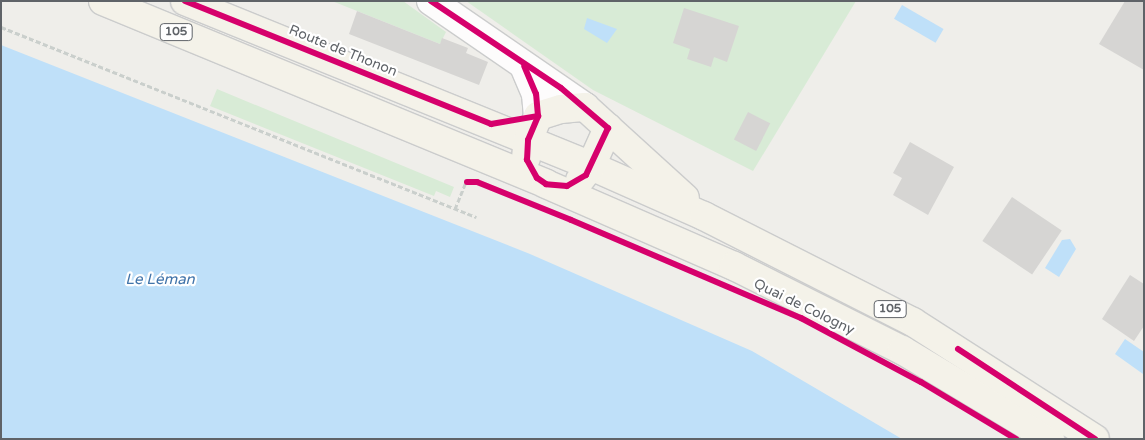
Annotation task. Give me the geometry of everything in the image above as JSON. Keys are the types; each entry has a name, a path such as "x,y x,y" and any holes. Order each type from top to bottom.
{"main road":[{"name":"105","path":"103,1 546,184"},
{"name":"Route de Thonon","path":"185,1 533,128 591,166"},
{"path":"608,128 586,175 572,184 556,187 546,184 537,178 526,160 533,128 561,109 585,107 608,128 704,216"},
{"name":"105","path":"591,166 704,216 906,318 1094,439"},
{"name":"Quai de Cologny","path":"546,184 640,224 826,311 976,392 1050,439"}],"street":[{"path":"431,1 585,107"},
{"path":"524,66 536,94 533,128"}],"path":[{"path":"1,27 476,217"},
{"path":"455,209 466,182"}],"green space":[{"path":"332,1 403,1 446,32 440,44"},
{"path":"466,1 856,1 753,171 593,90"},
{"path":"217,89 454,187 450,197 436,191 434,196 210,106"}],"water":[{"path":"902,5 944,29 936,43 894,19"},
{"path":"587,18 617,29 607,43 584,29"},
{"name":"Le Léman","path":"1,45 530,254 752,351 902,439 1,439"},
{"path":"1070,239 1076,249 1059,277 1045,268 1062,240"},
{"path":"1125,339 1144,352 1143,374 1115,354"}],"building":[{"path":"1125,1 1144,1 1144,70 1099,44"},
{"path":"684,8 739,26 727,62 714,57 711,67 687,59 690,49 673,43"},
{"path":"357,11 440,44 442,38 468,48 466,53 488,62 479,85 349,34"},
{"path":"748,112 770,123 756,151 734,140"},
{"path":"910,142 954,167 928,215 893,195 902,178 893,173"},
{"path":"1012,197 1062,231 1032,274 982,241"},
{"path":"1130,275 1144,284 1144,326 1134,341 1102,319"}],"cycle path":[{"path":"185,1 491,124 538,116"},
{"path":"431,1 561,88 608,128 586,175 567,186 546,184 537,178 527,160 528,140 538,116 536,94 524,66"},
{"path":"467,182 477,182 571,220 801,318 921,382 1016,439"},
{"path":"958,349 1095,439"}]}
